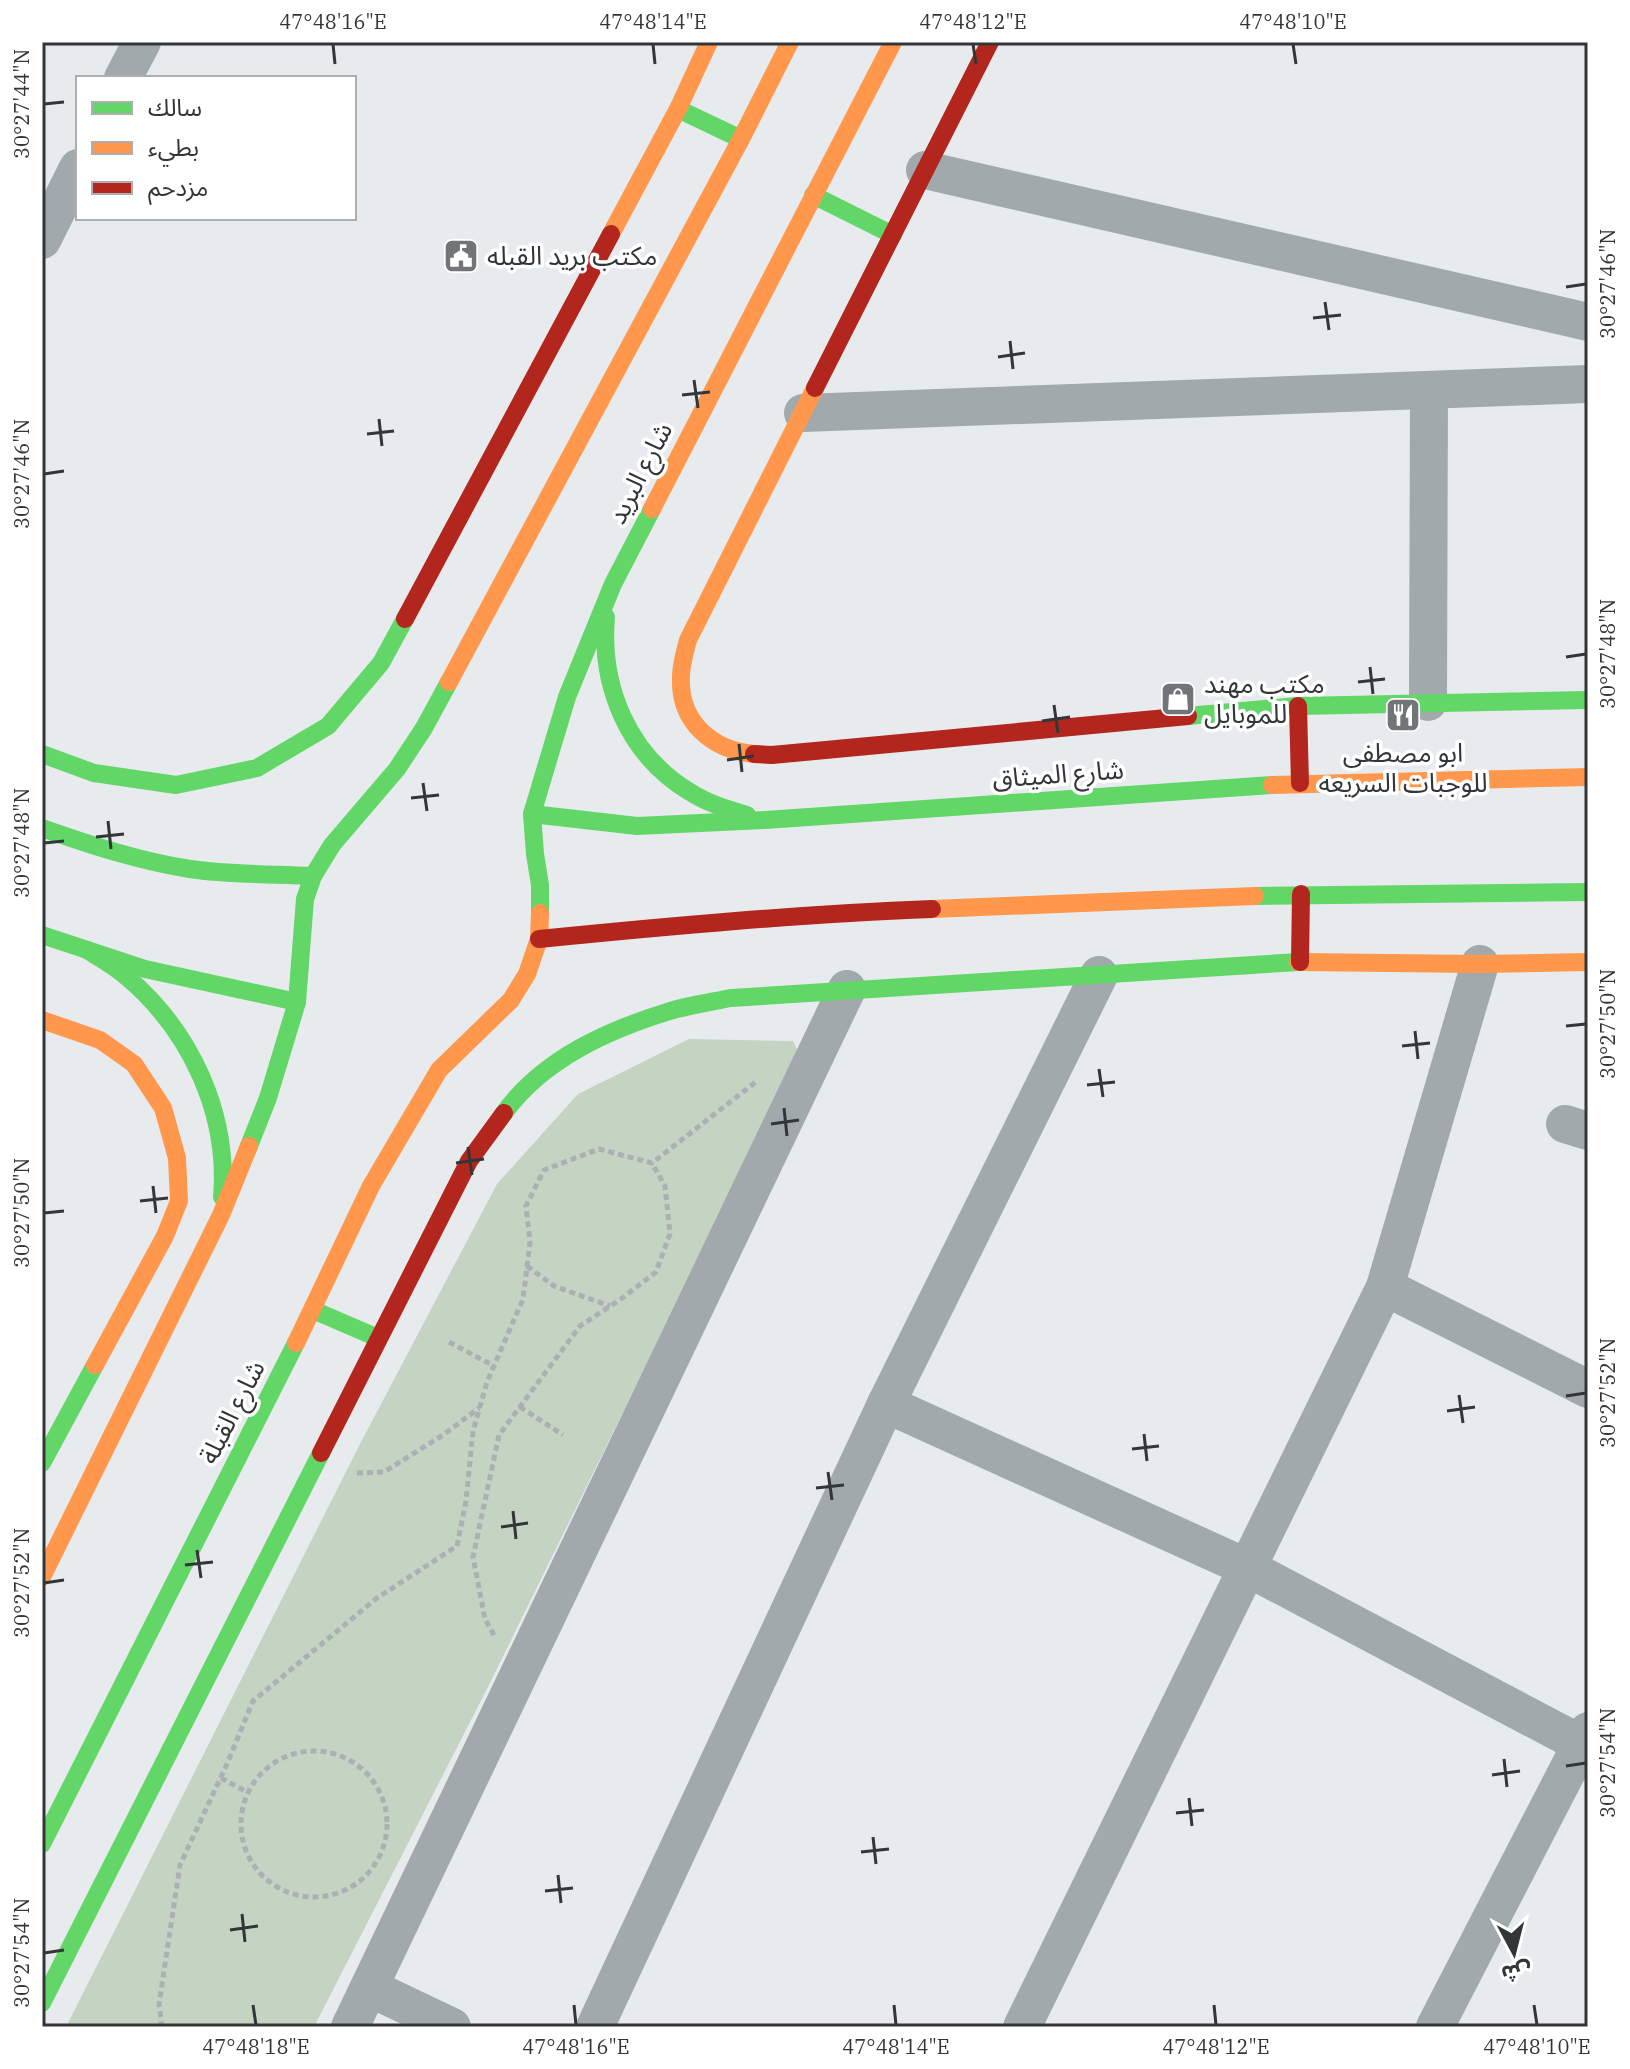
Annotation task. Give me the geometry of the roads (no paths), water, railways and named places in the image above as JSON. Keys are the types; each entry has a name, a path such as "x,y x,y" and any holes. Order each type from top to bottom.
{"main road":[{"path":"42,754 94,773 176,785 257,768 328,726 381,663 678,109 709,42"},
{"path":"42,1577 221,1215 268,1098 297,1002 305,899 313,876 332,845 397,769 448,687 790,42"},
{"name":"شارع البريد","path":"532,814 567,697 613,584 893,42"},
{"path":"990,42 688,640 680,681 683,700 701,733 717,745 735,751 772,755 1298,706 1588,700"},
{"path":"678,109 741,139"},
{"path":"813,195 893,235"},
{"path":"613,584 604,629 607,674 621,717 646,755 680,786 721,807 765,820"},
{"path":"1298,706 1300,783"},
{"name":"شارع الميثاق","path":"532,814 637,826 1300,783 1588,777"},
{"name":"شارع القبلة","path":"42,1844 313,1310 371,1186 439,1070 492,1021 511,1000 527,974 539,939 540,885 532,814"},
{"path":"42,828 146,861 193,869 313,876"},
{"path":"539,939 844,912 1301,894 1588,892"},
{"path":"1300,962 1301,894"},
{"path":"42,935 145,969 297,1002"},
{"path":"87,950 131,980 168,1017 196,1061 215,1110 223,1162 221,1215"},
{"path":"42,2003 469,1161 509,1106 553,1063 607,1034 672,1010 731,998 1300,962 1588,962"},
{"path":"42,1020 100,1040 134,1064 163,1108 177,1158 179,1201 165,1236 42,1463"},
{"path":"313,1310 378,1338"}],"street":[{"path":"124,76 142,42"},
{"path":"925,170 1588,322"},
{"path":"42,240 76,172"},
{"path":"803,413 1588,384"},
{"path":"1428,702 1429,390"},
{"path":"1022,2027 1385,1287 1480,964"},
{"path":"595,2027 886,1404 1099,975"},
{"path":"350,2027 847,989"},
{"path":"1385,1287 1588,1389"},
{"path":"886,1404 1248,1568 1584,1737 1435,2027"},
{"path":"370,1988 452,2027"}],"place":[{"name":"مكتب بريد القبله","path":"461,256"},
{"name":"مكتب مهند للموبايل","path":"1178,699"},
{"name":"ابو مصطفى للوجبات السريعه","path":"1403,715"}]}
